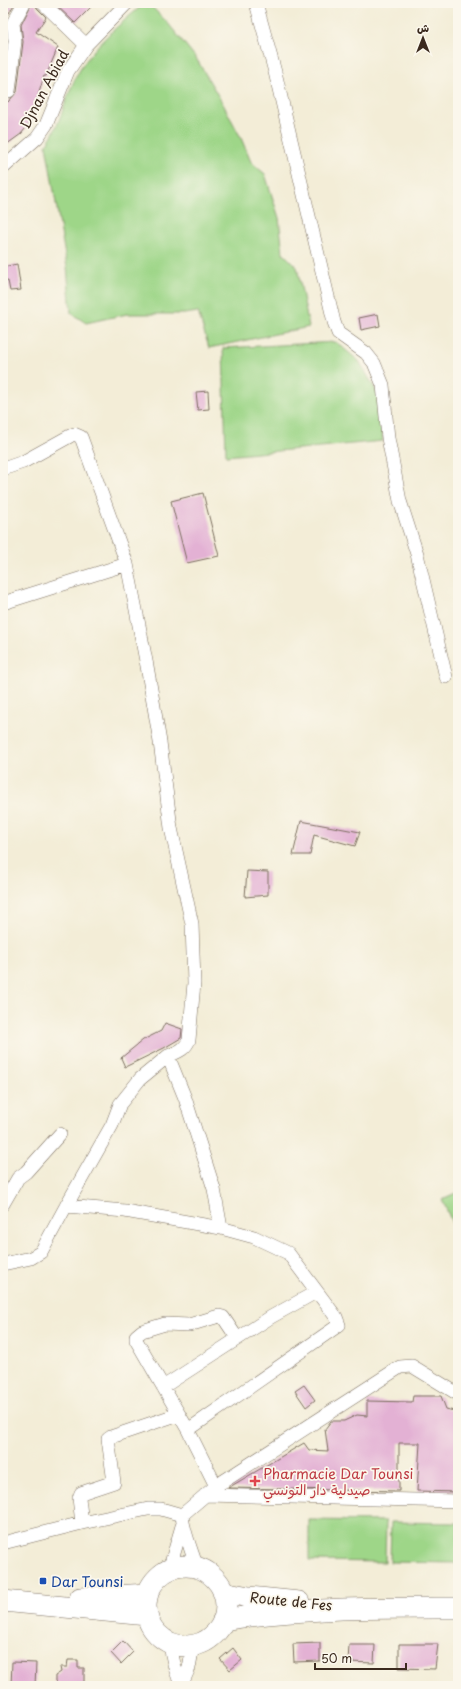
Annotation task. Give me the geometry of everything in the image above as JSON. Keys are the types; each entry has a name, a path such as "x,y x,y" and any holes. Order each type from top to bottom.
{"main road":[{"path":"183,1566 197,1568 213,1576 223,1592 226,1606 223,1620 211,1637 193,1645 181,1645 169,1642 153,1629 147,1614 148,1594 157,1578 169,1570 183,1566"},
{"name":"Route de Fes","path":"223,1592 249,1597 359,1608"},
{"path":"12,1601 148,1594"},
{"path":"12,1601 147,1614"},
{"name":"Route de Fes","path":"223,1620 251,1615 359,1608 458,1608"}],"street":[{"path":"9,91 15,41 13,23 24,3"},
{"path":"43,3 86,45"},
{"name":"Djnan Abiad","path":"3,168 27,149 40,134 46,125 68,71 86,45 127,3"},
{"path":"256,3 275,72 334,322 338,333 366,353 374,363 383,384 388,438 400,501 417,554 446,677"},
{"path":"3,469 23,462 74,434 81,437 127,564 160,742 171,828 192,924 194,983 189,1040 186,1046 181,1051 168,1056 140,1079 120,1104 112,1125 41,1252 31,1258 3,1264"},
{"path":"3,603 127,564"},
{"path":"168,1056 185,1098 214,1189 221,1228"},
{"path":"3,1204 18,1178 26,1172 60,1134"},
{"path":"66,1206 125,1211 221,1228 254,1237 288,1253 336,1317 338,1326 188,1430"},
{"path":"163,1387 238,1338 316,1292"},
{"path":"216,1486 188,1430 136,1340 138,1333 165,1324 189,1326 219,1316 223,1317 238,1338"},
{"path":"169,1570 182,1521 205,1495 216,1486 400,1367 412,1366 458,1394"},
{"path":"82,1523 79,1498 81,1493 114,1482 108,1439 179,1414"},
{"path":"205,1495 458,1501"},
{"path":"3,1543 82,1523 148,1509 161,1510 182,1521 197,1568"},
{"path":"169,1642 181,1686"},
{"path":"181,1686 189,1668 193,1645"}],"green space":[{"path":"145,3 148,3 167,22 196,58 241,138 251,162 265,174 279,218 283,253 297,267 309,327 209,348 198,312 184,314 127,314 86,323 71,313 67,267 46,145 59,120 73,84 83,64 108,36"},
{"path":"336,342 359,361 378,394 383,441 226,456 223,348"},
{"path":"458,1192 458,1237 442,1199"},
{"path":"309,1520 386,1521 385,1562 309,1561"},
{"path":"391,1522 458,1523 458,1563 390,1562"}],"building":[{"path":"3,3 15,3 9,13 3,13"},
{"path":"32,3 35,3 37,8 46,17 36,32 58,47 46,76 44,76 30,123 21,134 3,147 3,96 8,102 17,92 23,42 21,25"},
{"path":"54,3 95,3 75,23"},
{"path":"3,31 6,34 7,41 3,70"},
{"path":"17,264 21,290 10,291 8,281 3,282 3,267"},
{"path":"378,314 380,326 361,330 359,318"},
{"path":"208,391 209,409 198,410 196,392"},
{"path":"203,493 219,556 187,563 171,501"},
{"path":"301,821 360,832 355,846 314,835 310,855 293,855"},
{"path":"247,871 268,872 268,895 245,897"},
{"path":"165,1023 182,1029 181,1038 125,1067 121,1058 143,1040 161,1031"},
{"path":"304,1385 315,1400 306,1407 295,1391"},
{"path":"413,1396 441,1396 446,1409 458,1412 458,1492 417,1491 420,1443 399,1443 399,1491 228,1488 304,1443 309,1450 328,1451 325,1429 331,1421 344,1421 357,1415 367,1416 367,1401 412,1402"},
{"path":"123,1641 133,1652 121,1664 111,1653"},
{"path":"320,1643 320,1661 294,1662 293,1644"},
{"path":"399,1644 438,1644 435,1669 399,1668"},
{"path":"349,1645 375,1645 374,1663 348,1662"},
{"path":"233,1648 242,1660 230,1670 220,1659"},
{"path":"68,1660 78,1660 78,1668 84,1668 84,1686 60,1686 55,1681 55,1676 61,1672 60,1667 67,1667"},
{"path":"12,1662 36,1663 35,1686 11,1686"}],"place":[{"name":"Pharmacie Dar Tounsi صيدلية دار التونسي","path":"255,1481"},
{"name":"Dar Tounsi","path":"43,1581"}]}
